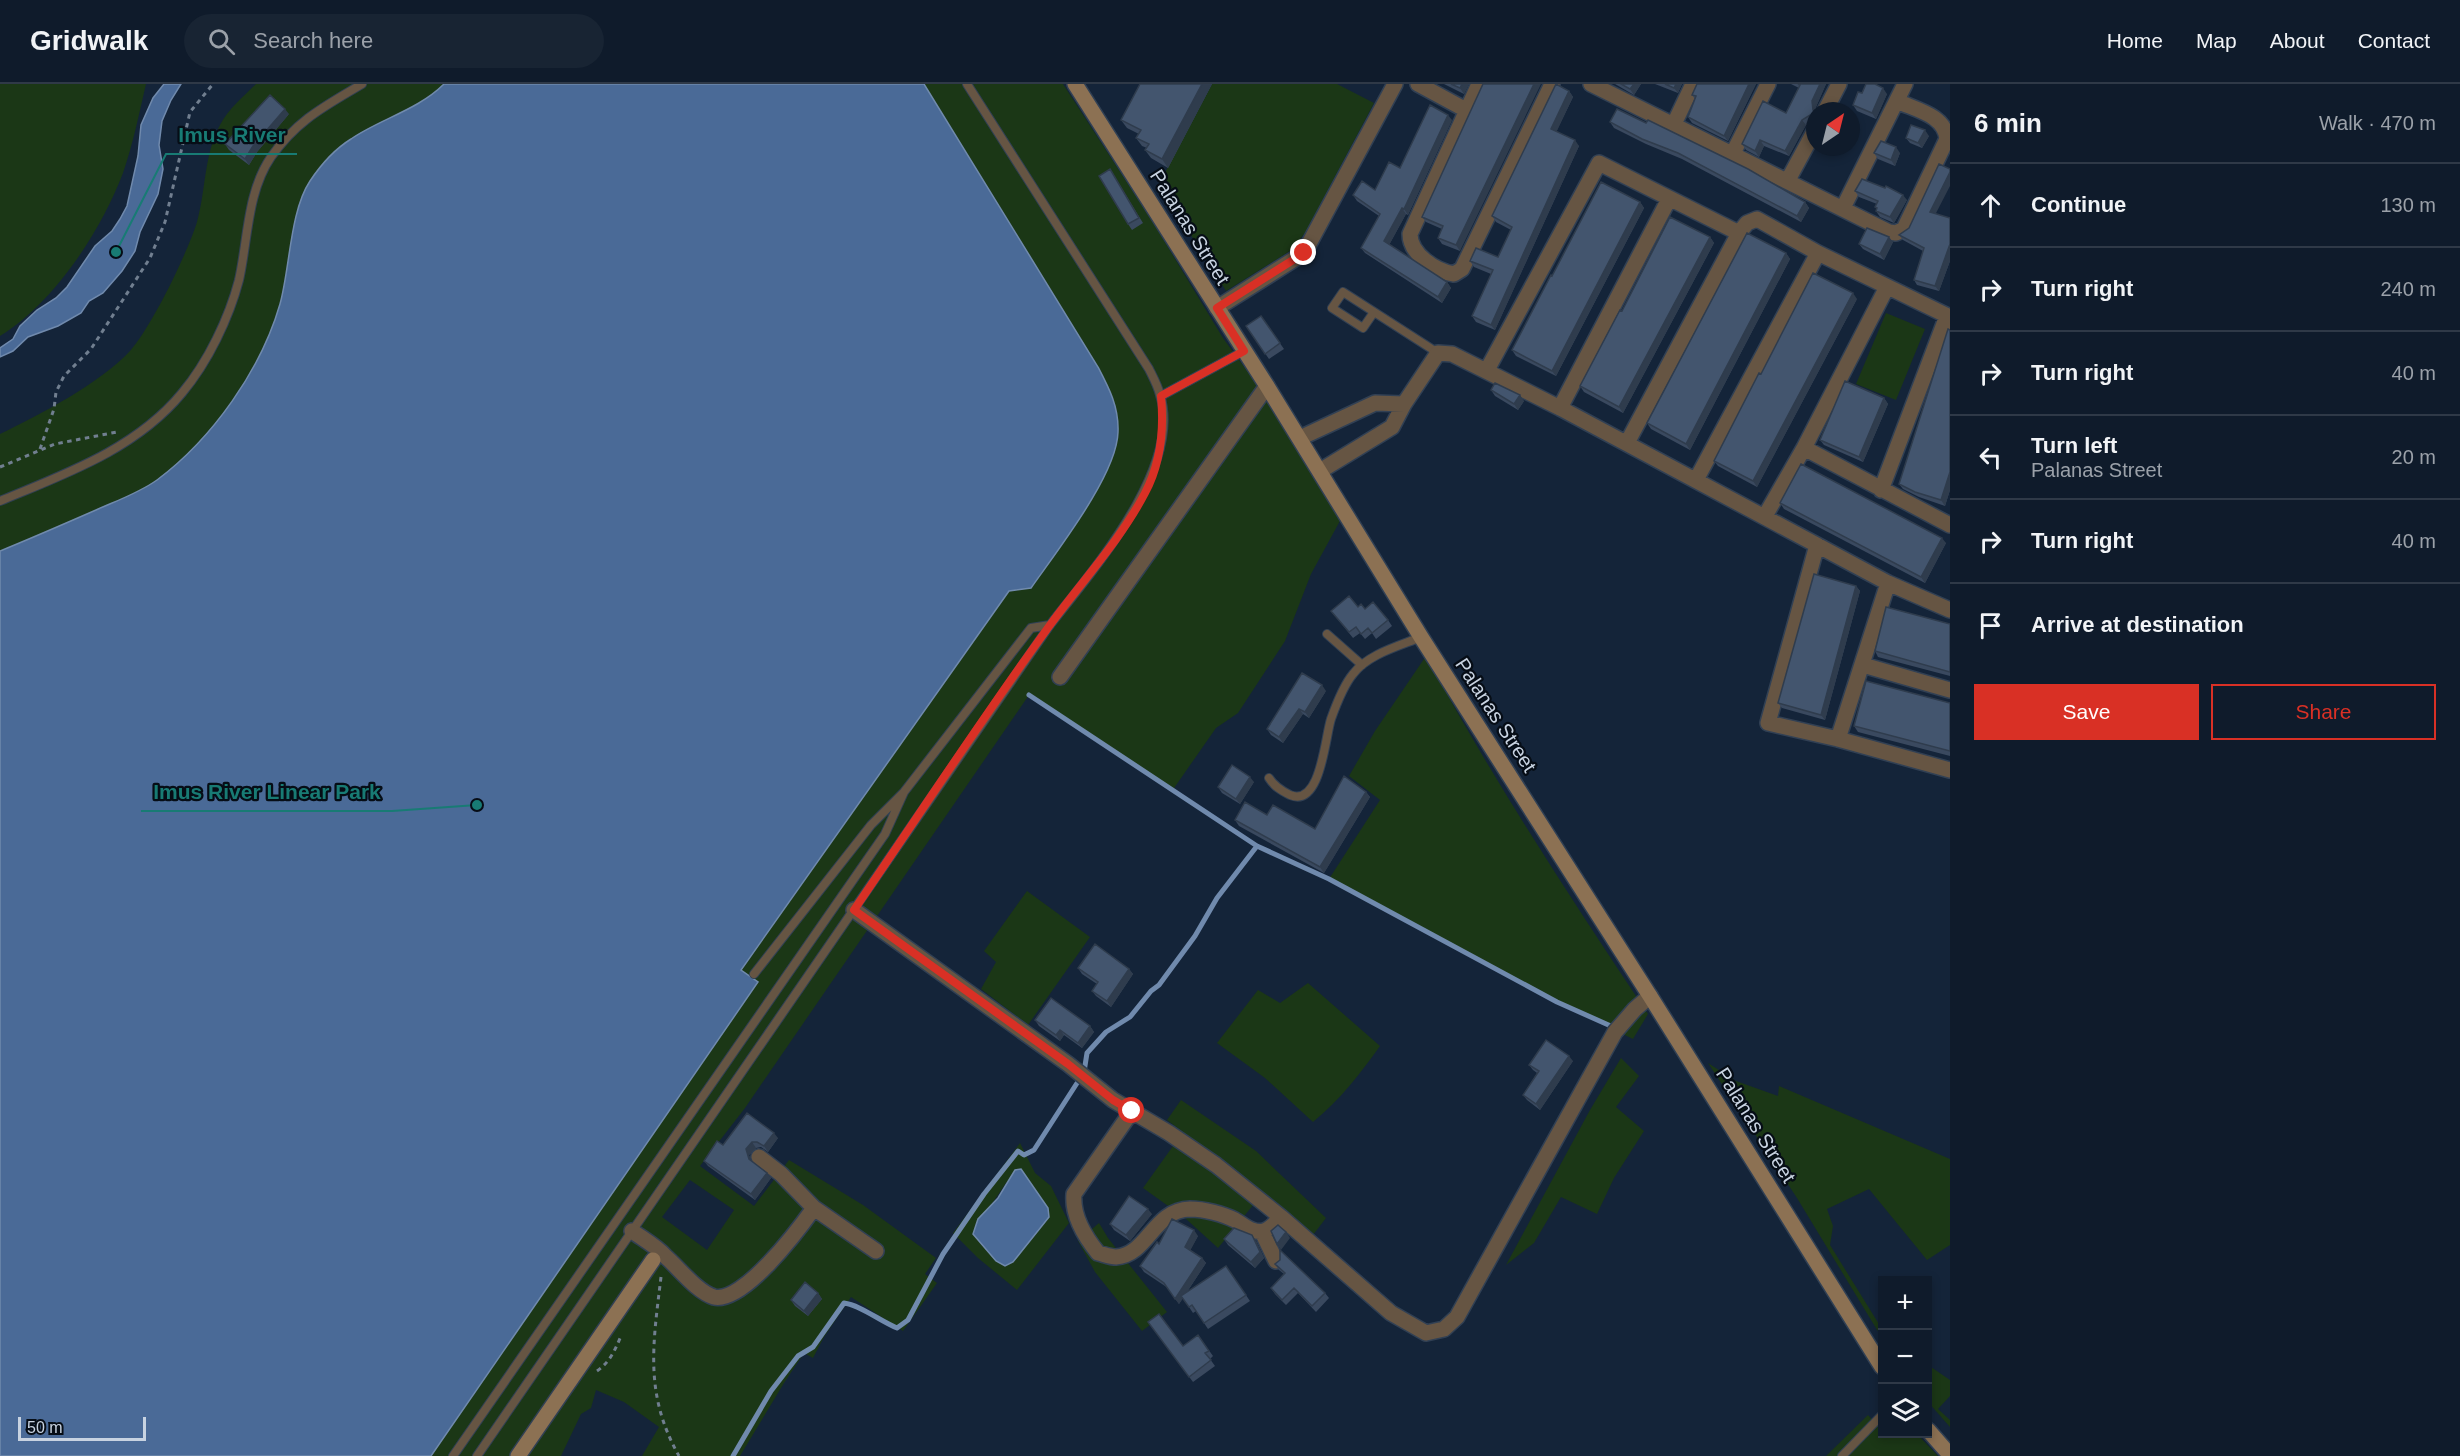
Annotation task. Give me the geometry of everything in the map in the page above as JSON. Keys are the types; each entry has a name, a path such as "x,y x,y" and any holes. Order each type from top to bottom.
{"main road":[{"name":"Palanas Street","path":"1075,84 1300,438 1421,637 1650,996 1878,1361"},
{"path":"518,1456 658,1257"},
{"path":"1932,1435 1950,1455"}],"street":[{"path":"1217,308 1304,253 1395,84"},
{"path":"1418,84 1466,110"},
{"path":"1479,84 1410,234 1414,252 1446,273 1454,274 1462,269 1552,84"},
{"path":"1591,84 1844,207 1889,232 1896,233 1904,229 1947,139 1946,128 1938,120 1897,101"},
{"path":"1674,124 1694,84"},
{"path":"1733,153 1768,84"},
{"path":"1830,102 1839,84"},
{"path":"1844,207 1905,84"},
{"path":"1788,180 1806,147"},
{"path":"1487,370 1599,163 1739,233"},
{"path":"1560,408 1669,199"},
{"path":"1627,443 1739,233 1747,223 1757,219 1818,253 1949,317 1881,490"},
{"path":"1696,480 1818,253"},
{"path":"1765,516 1804,448 1887,287"},
{"path":"1320,471 1392,427 1404,404 1438,353 1452,354 1627,443 1888,583 1950,607"},
{"path":"1060,677 1267,386"},
{"path":"1300,438 1375,403 1404,404"},
{"path":"1804,448 1950,525"},
{"path":"1817,545 1768,723 1838,739 1950,770"},
{"path":"1838,739 1888,583"},
{"path":"1863,665 1950,690"},
{"path":"854,910 1068,1064 1113,1100 1169,1133 1216,1165 1281,1217 1391,1313 1426,1333 1444,1329 1457,1317 1615,1032 1650,996"},
{"path":"1132,1111 1074,1194 1073,1204 1078,1218 1088,1240 1098,1253 1115,1257 1128,1253 1136,1248 1162,1218 1172,1213 1191,1209 1234,1219 1254,1231 1262,1232 1270,1228 1281,1217"},
{"path":"759,1157 781,1174 814,1208 876,1251"},
{"path":"632,1231 658,1257 696,1286 714,1297 726,1296 752,1280 767,1266 814,1208"},
{"path":"1262,1232 1276,1261"}],"lane":[{"path":"0,501 112,451 146,428 183,393 203,362 229,311 259,182 270,159 305,118 362,84"},
{"path":"477,1456 1050,625 1096,566 1146,492 1159,456 1163,418 1161,396 1140,354 967,84"},
{"path":"1374,312 1363,328 1332,308 1342,292 1374,312 1438,353"},
{"path":"1161,396 1244,351"},
{"path":"754,974 870,825 904,792 1031,628 1050,625"},
{"path":"1328,634 1362,665"},
{"path":"1269,777 1274,785 1294,797 1305,794 1313,786 1324,754 1331,720 1353,674 1362,665 1421,637"},
{"path":"453,1456 885,834 904,792"},
{"path":"1842,1456 1878,1419"}],"path":[{"path":"40,449 54,409 56,392 64,376 91,349 150,258 168,213 190,112 213,84"},
{"path":"0,467 55,444 146,428"},
{"path":"658,1257 653,1387 664,1422 679,1456"}],"green space":[{"path":"0,84 146,84 127,162 114,195 89,241 74,264 39,305 0,336"},
{"path":"256,84 1063,84 1152,221 1223,338 1253,379 1341,519 1311,574 1285,641 1238,713 1216,728 1172,791 1029,695 745,1108 700,1166 754,1206 789,1160 863,1205 936,1258 925,1274 937,1283 903,1331 851,1297 813,1358 804,1353 740,1456 642,1456 659,1427 624,1402 596,1390 591,1408 581,1414 561,1456 0,1456 0,434 51,408 86,386 117,363 139,340 168,289 192,236 200,210 211,148 220,125 236,103","holes":["690,1180 734,1210 707,1250 662,1217"]},
{"path":"1212,84 1337,84 1374,103 1305,233 1290,251 1226,291 1159,184"},
{"path":"1886,313 1925,329 1896,400 1856,384"},
{"path":"1426,656 1505,793 1648,1014 1633,1039 1557,1002 1329,879 1380,800 1349,776 1375,731"},
{"path":"1027,891 1090,937 1028,1025 981,989 996,962 984,951"},
{"path":"1308,983 1380,1046 1349,1086 1313,1122 1265,1078 1217,1043 1258,990 1280,1003"},
{"path":"1621,1058 1639,1076 1616,1107 1644,1131 1614,1178 1597,1214 1561,1197 1534,1243 1506,1265 1590,1110"},
{"path":"1708,1063 1736,1081 1778,1096 1779,1086 1950,1159 1950,1245 1927,1260 1869,1189 1827,1209 1833,1226 1830,1245 1878,1323 1878,1331 1797,1198"},
{"path":"1181,1100 1256,1151 1326,1218 1313,1235 1263,1193 1218,1248 1185,1218 1143,1188 1183,1132 1167,1120"},
{"path":"1020,1143 1035,1173 1051,1186 1069,1223 1017,1290 978,1258 953,1233","holes":["1021,1169 1048,1208 1049,1217 1038,1229 996,1261 980,1243 989,1208 1006,1183"]},
{"path":"1099,1223 1108,1238 1167,1312 1142,1331 1095,1272 1078,1241"},
{"path":"1932,1368 1950,1380 1950,1396 1938,1409 1950,1420 1950,1427 1932,1407"},
{"path":"1868,1415 1878,1426 1878,1438 1921,1438 1938,1456 1826,1456"}],"water":[{"path":"164,84 181,84 162,121 159,145 163,169 158,194 140,232 135,251 103,293 89,301 81,313 58,326 28,337 13,351 0,357 0,348 13,339 20,326 37,310 56,298 67,287 95,246 112,231 120,219 127,206 138,156 141,125 153,98"},
{"path":"444,84 924,84 1098,367 1117,414 1118,432 1115,450 1108,469 1084,513 1031,588 1009,591 741,970 758,982 431,1456 0,1456 0,551 143,489 157,480 197,444 215,424 247,378 272,329 280,304 298,208 310,181 328,158 345,143 423,101"},
{"path":"1021,1169 1048,1208 1049,1217 1013,1262 1005,1266 996,1261 973,1234 978,1219 998,1198 1015,1170"}],"building":[{"path":"1140,84 1202,84 1162,159 1145,150 1149,144 1136,138 1141,130 1121,120"},
{"path":"1483,84 1534,84 1456,245 1438,238 1443,226 1422,217"},
{"path":"1556,84 1569,91 1551,129 1575,140 1491,325 1472,316 1493,270 1470,261 1476,248 1498,257 1512,227 1492,216"},
{"path":"1621,84 1634,84 1630,89"},
{"path":"1697,84 1749,84 1724,136 1688,117 1696,96 1692,95"},
{"path":"1798,84 1820,84 1812,102 1806,102 1806,118 1802,120 1785,151 1760,140 1755,151 1742,144 1763,101 1786,113 1800,85"},
{"path":"1866,84 1875,84 1883,88 1872,113 1860,108 1860,102 1854,102 1858,92 1862,93"},
{"path":"270,95 285,109 253,146 245,159 225,144"},
{"path":"1430,105 1448,115 1404,209 1402,208 1384,241 1447,282 1438,297 1361,248 1380,214 1353,195 1362,181 1375,190 1389,162 1400,168"},
{"path":"1617,109 1646,123 1648,120 1748,169 1805,202 1797,216 1678,153 1642,139 1610,122"},
{"path":"1911,125 1925,130 1918,143 1906,138"},
{"path":"1881,141 1896,147 1891,160 1874,153"},
{"path":"1939,164 1950,169 1950,172 1930,212 1950,218 1950,244 1935,286 1914,280 1924,248 1899,235 1909,228"},
{"path":"1110,169 1139,218 1128,224 1099,176"},
{"path":"1862,179 1885,188 1886,186 1903,195 1890,217 1876,211 1878,201 1855,191"},
{"path":"1601,182 1640,202 1552,371 1512,350"},
{"path":"1670,217 1710,237 1619,407 1580,386 1620,310 1622,311"},
{"path":"1867,228 1889,237 1880,254 1859,244"},
{"path":"1747,233 1786,253 1686,444 1647,423"},
{"path":"1813,273 1853,293 1753,481 1714,461"},
{"path":"1261,316 1280,343 1265,354 1246,326"},
{"path":"1948,329 1950,330 1950,472 1941,500 1899,484"},
{"path":"1845,381 1884,398 1859,457 1820,440"},
{"path":"1495,383 1520,395 1514,404 1491,390"},
{"path":"1801,464 1942,538 1921,577 1780,503"},
{"path":"1814,574 1856,586 1821,715 1778,703"},
{"path":"1349,596 1358,607 1361,604 1365,609 1373,602 1388,620 1372,633 1368,628 1361,634 1356,627 1349,632 1331,611"},
{"path":"1886,607 1950,624 1950,672 1875,651"},
{"path":"1302,673 1322,685 1305,712 1299,709 1279,737 1267,729"},
{"path":"1866,681 1950,703 1950,751 1854,726"},
{"path":"1232,765 1250,777 1236,799 1218,787"},
{"path":"1344,776 1366,792 1320,867 1235,820 1245,802 1267,815 1273,805 1315,829"},
{"path":"1095,944 1129,969 1107,1001 1092,991 1098,982 1078,968"},
{"path":"1051,998 1090,1026 1078,1043 1060,1030 1056,1035 1035,1020"},
{"path":"1546,1040 1569,1056 1536,1104 1523,1095 1539,1071 1529,1065"},
{"path":"747,1113 774,1133 764,1146 752,1142 746,1149 749,1159 767,1173 751,1194 704,1161 717,1141 723,1145"},
{"path":"1129,1196 1148,1209 1126,1235 1110,1224"},
{"path":"1172,1219 1194,1230 1185,1247 1202,1258 1175,1299 1164,1283 1140,1266 1157,1242 1159,1244"},
{"path":"1278,1225 1286,1232 1277,1244 1271,1231"},
{"path":"1234,1228 1252,1235 1260,1252 1251,1262 1224,1239"},
{"path":"1280,1250 1325,1293 1312,1306 1294,1288 1282,1300 1271,1288 1285,1273 1275,1264 1280,1260"},
{"path":"1226,1266 1246,1295 1204,1323 1192,1305 1189,1307 1181,1296"},
{"path":"805,1282 818,1293 804,1311 791,1300"},
{"path":"1159,1314 1183,1346 1198,1335 1209,1351 1205,1353 1211,1360 1189,1377 1148,1322"}],"waterway":[{"path":"1029,695 1257,846 1329,879 1557,1002 1613,1027"},
{"path":"1084,1072 1087,1053 1106,1032 1130,1017 1151,991 1159,985 1195,936 1217,898 1257,846"},
{"path":"733,1456 771,1391 798,1356 813,1347 844,1303 857,1307 897,1328 908,1320 943,1254 984,1194 1018,1151 1024,1155 1034,1150 1079,1080"}],"place":[{"name":"Imus River","path":"116,252"},
{"name":"Imus River Linear Park","path":"477,805"}],"route":[{"path":"1132,1111 1113,1100 1068,1064 854,910 1050,625 1096,566 1146,492 1159,456 1163,418 1161,396 1244,351 1217,308 1304,253"}]}
